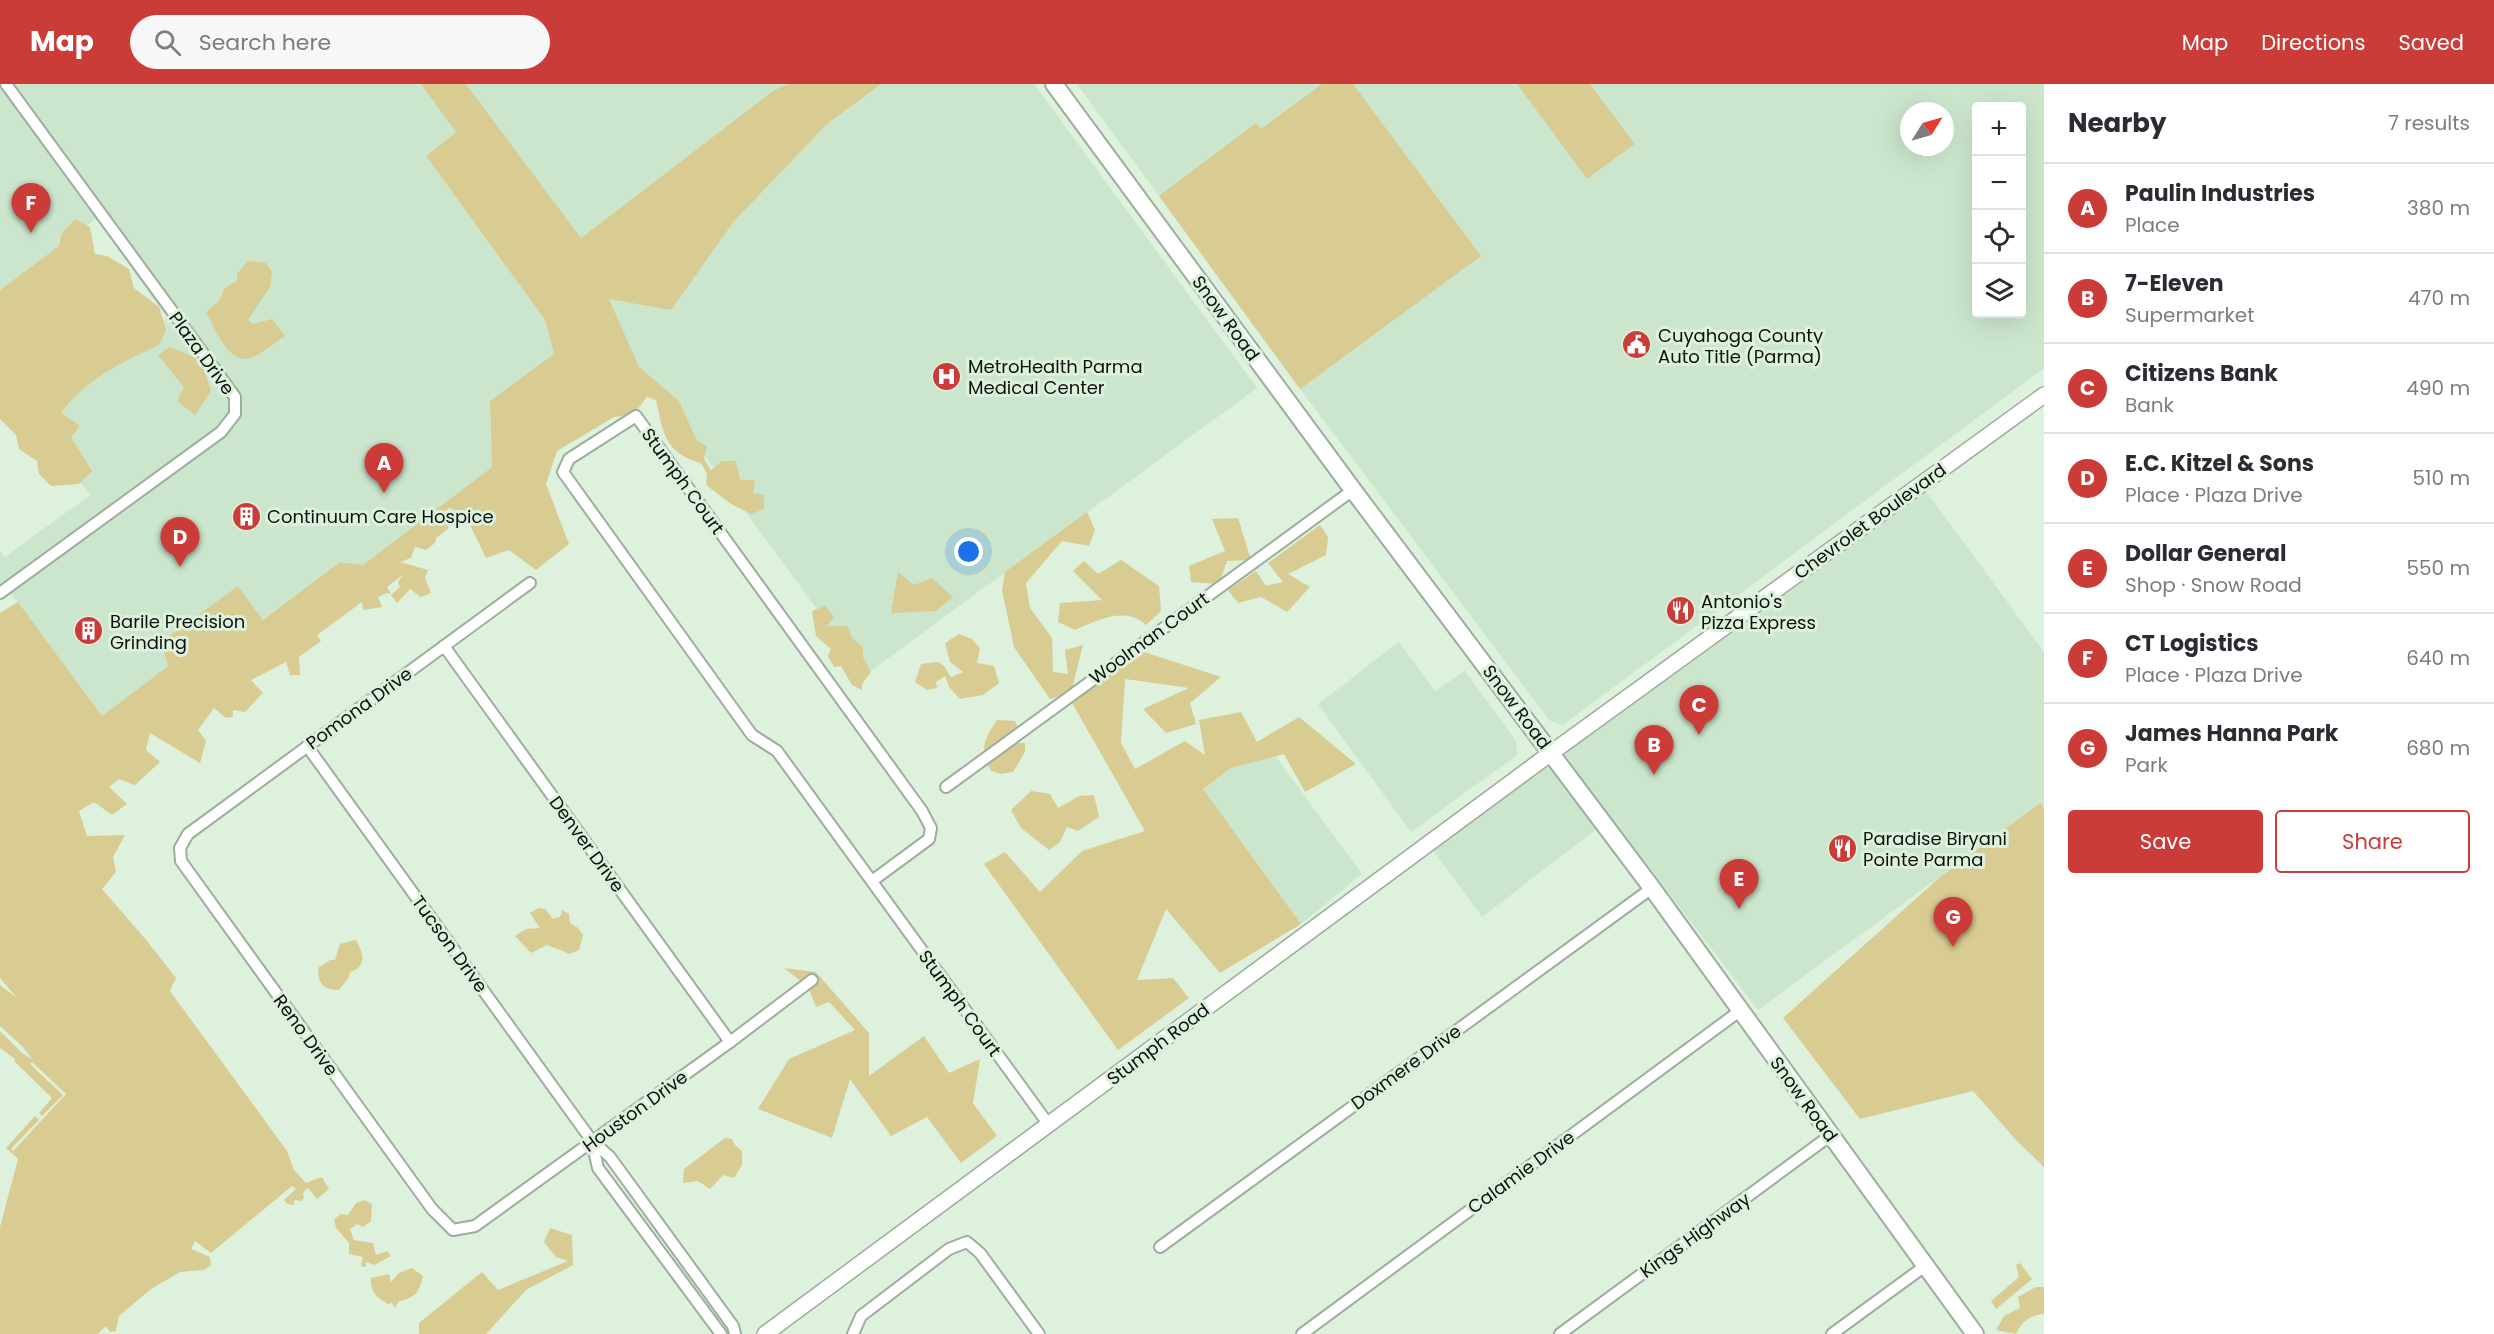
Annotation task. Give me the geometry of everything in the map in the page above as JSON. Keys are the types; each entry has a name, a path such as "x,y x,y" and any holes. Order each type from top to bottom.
{"main road":[{"name":"Snow Road","path":"1054,84 1353,490 1652,888 1975,1334"},
{"name":"Chevrolet Boulevard","path":"1551,753 2044,395"},
{"name":"Stumph Road","path":"765,1334 1551,753"}],"street":[{"name":"Plaza Drive","path":"0,593 221,432 235,414 235,397 6,84"},
{"name":"Stumph Court","path":"872,881 928,839 931,828 922,812 636,416 569,459 563,472 752,735 777,751 1049,1125"},
{"name":"Woolman Court","path":"946,788 1353,490"},
{"name":"Pomona Drive","path":"188,834 530,583"},
{"name":"Denver Drive","path":"444,646 730,1042"},
{"name":"Tucson Drive","path":"307,746 592,1141 610,1157 733,1326 735,1334"},
{"name":"Reno Drive","path":"188,834 180,848 181,861 432,1209 453,1230"},
{"name":"Doxmere Drive","path":"1160,1247 1652,888"},
{"name":"Houston Drive","path":"453,1230 476,1226 812,980"},
{"name":"Calamie Drive","path":"1302,1334 1741,1010"},
{"name":"Kings Highway","path":"1560,1334 1831,1135"},
{"name":"Tucson Drive","path":"592,1141 598,1168 721,1334"},
{"path":"852,1334 861,1316 949,1249 967,1242 980,1252 1039,1334"},
{"path":"1832,1334 1925,1266"}],"shaded area":[{"path":"0,84 421,84 456,132 426,156 545,320 554,354 490,401 492,467 363,565 340,562 263,620 238,586 168,666 102,716 4,584 0,587 0,551 5,557 90,495 34,418 167,318 96,219 0,290"},
{"path":"421,84 466,84 581,238 774,90 789,84 881,84 827,124 734,221 671,310 609,299 639,367 679,401 697,441 707,446 704,459 711,470 722,461 736,461 740,480 755,480 753,493 764,495 764,509 751,514 731,504 706,485 707,474 701,463 689,459 673,448 664,432 656,400 647,397 633,415 614,417 557,451 546,484 569,544 536,570 509,550 486,558 466,517 450,508 443,512 450,518 448,529 426,550 415,547 411,558 400,562 428,570 425,578 431,593 421,597 410,589 397,603 391,595 400,587 398,582 404,574 387,587 391,594 387,593 378,597 382,607 363,610 362,602 317,635 321,641 299,657 300,675 290,675 286,662 251,680 263,693 245,712 233,710 233,717 226,718 214,708 198,730 206,741 200,763 150,733 146,750 160,762 135,785 119,779 109,787 127,804 112,815 94,802 79,811 87,836 125,835 113,857 116,872 102,889 176,978 170,991 287,1151 294,1170 306,1183 322,1177 329,1189 317,1199 308,1188 303,1193 304,1198 301,1201 294,1200 294,1205 287,1204 284,1200 296,1189 292,1186 211,1253 195,1241 191,1249 210,1257 211,1265 204,1270 180,1272 151,1289 119,1316 116,1331 110,1332 106,1326 98,1334 0,1334 0,1227 18,1159 6,1148 35,1116 39,1120 11,1149 13,1151 66,1094 32,1062 30,1064 63,1095 42,1116 39,1113 52,1098 14,1061 15,1059 0,1048 0,1031 22,1053 33,1060 22,1046 0,1026 0,985 17,998 0,978 0,613 18,602 102,716 168,666 161,642 238,586 263,620 340,562 363,565 492,467 490,401 554,354 545,320 426,156 456,132"},
{"path":"466,84 789,84 774,90 581,238"},
{"name":"MetroHealth Parma Medical Center","path":"854,84 1034,84 1257,388 865,675 579,284"},
{"path":"1077,84 1517,84 1587,179 1635,144 1590,84 2044,84 2044,368 1563,725 1550,721 1300,389"},
{"path":"1322,84 1353,84 1481,256 1300,389 1159,196 1256,123 1261,129"},
{"path":"1517,84 1590,84 1635,144 1587,179"},
{"path":"75,219 90,227 95,254 107,256 129,269 134,288 159,307 166,330 159,345 118,365 93,381 61,413 80,426 71,437 92,471 79,484 51,486 39,474 37,461 19,449 16,435 0,419 0,290 59,246 62,233"},
{"path":"248,261 266,263 272,272 270,287 248,320 253,324 272,319 285,336 257,355 244,359 237,357 224,345 206,312 219,301 225,288 237,281 237,274"},
{"path":"170,347 201,360 211,391 195,415 177,401 184,387 158,355"},
{"path":"1926,491 2044,652 2044,808 2040,803 1758,1010 1561,751"},
{"path":"1087,512 1095,530 1089,546 1062,541 1026,583 1030,608 1052,638 1053,672 1068,674 1065,650 1083,645 1071,693 1050,699 1014,647 1002,590 1005,572"},
{"path":"1238,518 1251,560 1227,561 1219,584 1191,582 1189,566 1225,551 1212,519"},
{"path":"1320,525 1328,537 1326,555 1288,574 1310,587 1287,612 1261,597 1238,603 1228,590 1256,571 1266,586 1283,582 1268,563"},
{"path":"1121,560 1159,586 1161,611 1146,625 1129,616 1102,619 1075,630 1058,622 1060,603 1102,600 1073,571 1084,561 1098,574"},
{"path":"898,572 914,585 932,578 953,597 936,611 891,613"},
{"path":"825,606 834,617 827,626 847,626 852,638 863,647 863,657 871,672 862,684 862,690 852,685 841,666 834,667 828,656 831,649 816,636 812,611"},
{"path":"959,634 972,639 980,648 977,663 994,666 999,683 983,695 960,699 949,687 945,676 936,682 937,688 927,690 915,682 921,664 938,662 944,666 951,677 963,672 950,662 945,643"},
{"path":"1399,642 1435,691 1465,671 1516,741 1517,755 1411,832 1318,704"},
{"path":"1141,651 1221,677 1190,703 1196,724 1166,733 1143,709 1189,688 1125,679 1121,743 1135,769 1185,741 1205,755 1199,720 1241,712 1257,742 1299,717 1356,764 1305,792 1284,754 1231,768 1203,789 1301,924 1220,973 1166,909 1137,980 1173,978 1189,998 1118,1050 984,864 1005,852 1040,892 1082,851 1145,831 1071,701"},
{"path":"997,720 1015,721 1021,734 1011,743 1025,743 1025,752 1013,772 1001,774 991,771 987,763 984,750 986,739"},
{"path":"1265,742 1362,874 1301,924 1203,789"},
{"path":"1548,762 1598,828 1482,917 1432,849"},
{"path":"1031,791 1050,794 1058,808 1079,796 1094,795 1099,817 1078,831 1067,827 1060,842 1049,850 1021,828 1011,810"},
{"path":"2040,803 2044,808 2044,1167 2017,1141 1973,1091 1860,1119 1783,1018 1940,877"},
{"path":"539,908 545,909 553,919 560,917 562,910 569,914 570,923 583,935 579,950 570,954 547,945 531,953 515,936 526,929 540,928 530,913"},
{"path":"356,940 362,954 360,966 350,972 339,990 329,989 322,985 318,968 330,960 335,960 340,944"},
{"path":"784,968 816,972 869,1033 869,1076 924,1036 949,1073 980,1059 973,1103 997,1136 961,1163 927,1117 891,1136 850,1079 832,1138 758,1109 789,1059 855,1030 829,1002 816,1007 808,987"},
{"path":"725,1138 732,1139 742,1151 742,1165 734,1178 723,1175 710,1189 698,1181 683,1183 684,1169"},
{"path":"364,1200 372,1204 371,1221 363,1227 357,1224 350,1229 354,1240 373,1243 376,1255 387,1251 391,1256 374,1265 366,1262 366,1267 361,1266 363,1257 349,1254 349,1243 336,1228 334,1219 341,1214 348,1215 356,1203"},
{"path":"550,1228 572,1235 573,1265 526,1290 486,1334 419,1334 419,1323 482,1272 498,1290 568,1261 556,1257 544,1242"},
{"path":"2020,1263 2032,1279 1996,1309 1991,1301 2019,1277 2016,1265"},
{"path":"412,1268 423,1276 420,1286 413,1296 399,1301 395,1308 391,1302 389,1305 373,1291 371,1278 389,1274 391,1282 399,1273"},
{"path":"2036,1287 2044,1287 2044,1314 2027,1320 2016,1334 1996,1330 2004,1316 2020,1308 2018,1297"}],"place":[{"name":"CT Logistics","path":"31,233"},
{"name":"Cuyahoga County Auto Title (Parma)","path":"1637,345"},
{"name":"MetroHealth Parma Medical Center","path":"947,376"},
{"name":"Paulin Industries","path":"384,493"},
{"name":"Continuum Care Hospice","path":"246,516"},
{"name":"E.C. Kitzel & Sons","path":"180,567"},
{"name":"Antonio's Pizza Express","path":"1680,611"},
{"name":"Barile Precision Grinding","path":"89,631"},
{"name":"Citizens Bank","path":"1699,735"},
{"name":"7-Eleven","path":"1654,775"},
{"name":"Paradise Biryani Pointe Parma","path":"1842,848"},
{"name":"Dollar General","path":"1739,909"},
{"name":"James Hanna Park","path":"1953,947"}]}
